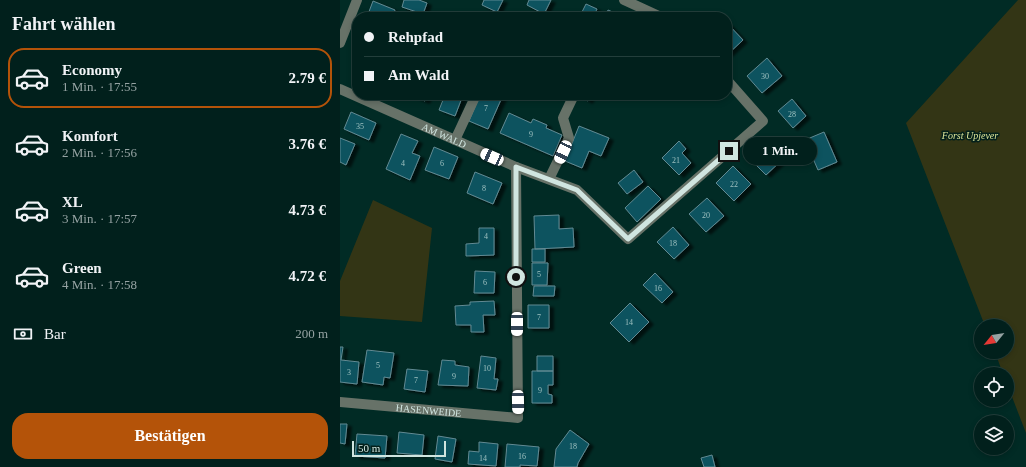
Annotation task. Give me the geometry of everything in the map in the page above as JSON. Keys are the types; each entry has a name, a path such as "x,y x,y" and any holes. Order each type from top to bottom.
{"street":[{"path":"352,12 357,0"},
{"path":"624,0 650,12"},
{"path":"340,43 352,13"},
{"name":"AM WALD","path":"363,100 516,167 577,190 628,239 763,121 732,86"},
{"name":"AM WALD","path":"340,90 352,95"},
{"path":"455,140 474,100"},
{"path":"549,180 569,138 563,118 572,100"},
{"name":"HASENWEIDE","path":"340,402 518,418 516,167"}],"green space":[{"name":"Forst Upjever","path":"1018,0 1026,0 1026,433 1014,402 1014,367 1000,367 998,359 1014,359 1014,319 982,319 906,123"},
{"path":"373,200 432,228 422,322 340,316 340,281"}],"building":[{"path":"404,0 419,0 427,3 424,12 417,12 402,7"},
{"path":"484,0 503,0 497,12 482,5"},
{"path":"529,0 551,0 545,12 540,12 527,5"},
{"path":"373,1 395,10 394,12 369,12"},
{"path":"586,4 597,9 596,12 582,12"},
{"path":"732,28 743,40 732,50"},
{"path":"767,58 782,76 762,93 747,76"},
{"path":"792,99 806,116 793,128 778,111"},
{"path":"443,100 461,100 455,116 439,110"},
{"path":"478,100 501,100 488,129 469,121"},
{"path":"351,112 376,123 369,140 344,129"},
{"path":"509,113 531,123 533,119 547,125 546,128 562,135 553,156 500,133"},
{"path":"579,126 609,138 601,156 589,151 582,168 565,161"},
{"path":"824,132 837,162 818,170 805,140"},
{"path":"401,134 418,141 412,153 420,156 410,180 386,169"},
{"path":"340,138 355,144 346,165 340,162"},
{"path":"679,141 686,149 682,153 691,163 679,175 662,158"},
{"path":"765,143 782,160 766,175 750,159"},
{"path":"434,147 458,157 449,179 425,170"},
{"path":"733,166 751,184 734,201 716,183"},
{"path":"634,170 643,182 627,194 618,183"},
{"path":"475,172 502,183 493,204 467,193"},
{"path":"648,186 661,199 637,222 625,208"},
{"path":"707,198 724,216 706,232 689,214"},
{"path":"559,215 559,229 573,228 574,247 535,249 534,216"},
{"path":"673,227 689,245 674,259 657,242"},
{"path":"479,228 494,228 494,255 466,256 466,244 479,243"},
{"path":"532,249 545,249 545,262 532,262"},
{"path":"532,263 548,263 547,285 532,285"},
{"path":"475,271 495,272 494,293 474,293"},
{"path":"655,273 673,292 662,303 643,285"},
{"path":"534,286 555,286 554,296 533,296"},
{"path":"494,301 495,315 483,315 484,332 471,332 471,325 456,325 455,306 470,305 470,302"},
{"path":"630,303 649,322 629,342 610,323"},
{"path":"528,305 549,305 549,328 528,328"},
{"path":"340,347 343,347 341,360 359,362 357,384 340,382"},
{"path":"367,350 394,353 390,378 384,377 383,385 362,382"},
{"path":"481,356 496,358 494,379 498,379 496,390 477,388"},
{"path":"537,356 553,356 553,371 537,371"},
{"path":"442,360 455,361 455,365 469,367 468,386 438,385"},
{"path":"407,369 428,371 425,392 404,389"},
{"path":"532,371 553,371 553,385 548,385 548,394 552,395 552,403 532,403"},
{"path":"340,424 347,424 345,444 340,443"},
{"path":"570,430 589,444 577,467 554,467 556,449"},
{"path":"399,432 424,435 422,455 397,453"},
{"path":"357,434 387,436 385,458 355,456"},
{"path":"438,436 456,439 452,462 435,459"},
{"path":"479,442 498,444 496,466 468,464 469,451 479,452"},
{"path":"507,444 539,447 537,466 520,465 520,467 505,467"},
{"path":"712,455 715,467 704,467 701,458"}],"route":[{"path":"516,277 516,167 577,190 628,239 729,151"}]}
